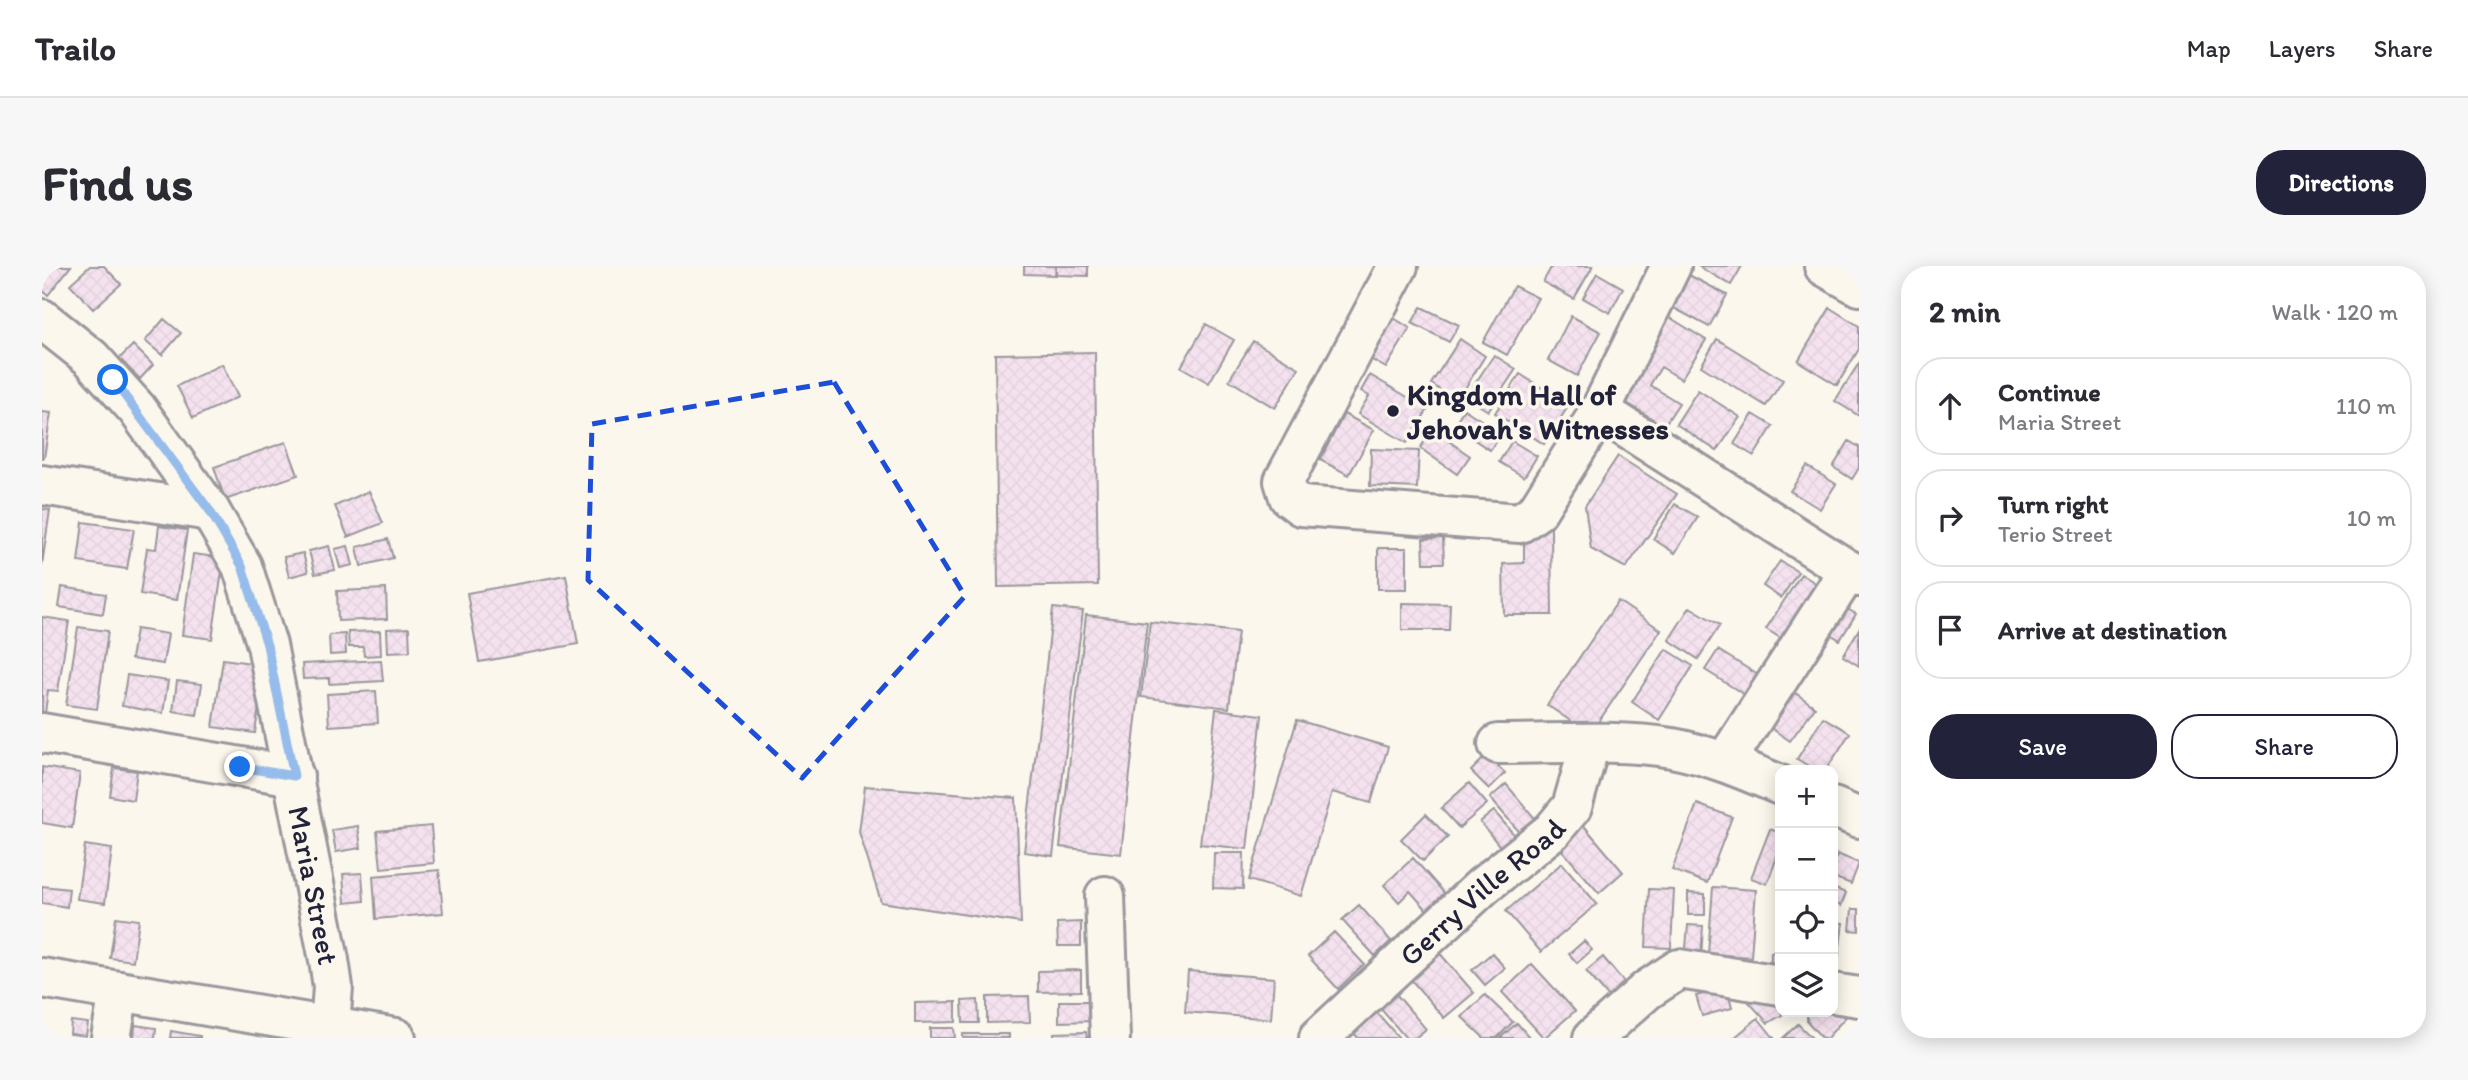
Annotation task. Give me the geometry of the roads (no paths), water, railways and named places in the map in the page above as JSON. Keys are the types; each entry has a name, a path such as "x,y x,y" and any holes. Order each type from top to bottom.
{"street":[{"path":"1398,266 1284,481 1289,497 1301,506 1520,523 1537,511 1600,411 1671,266"},
{"path":"1824,266 1859,286"},
{"name":"Maria Street","path":"42,319 113,380 210,511 242,566 256,605 294,776 333,987 330,1027"},
{"path":"1600,411 1854,573 1725,762"},
{"path":"42,485 210,511"},
{"path":"42,733 294,776"},
{"path":"1499,744 1639,744 1675,749 1725,762 1775,783"},
{"name":"Gerry Ville Road","path":"1319,1038 1483,886 1552,831 1572,807 1590,744"},
{"path":"1838,809 1859,818"},
{"path":"1105,896 1110,1038"},
{"path":"1592,1038 1647,990 1679,969 1775,984"},
{"path":"42,978 396,1038"},
{"path":"111,1038 119,991"},
{"path":"1838,994 1859,997"}],"place":[{"name":"Kingdom Hall of Jehovah's Witnesses","path":"1393,411"}]}
